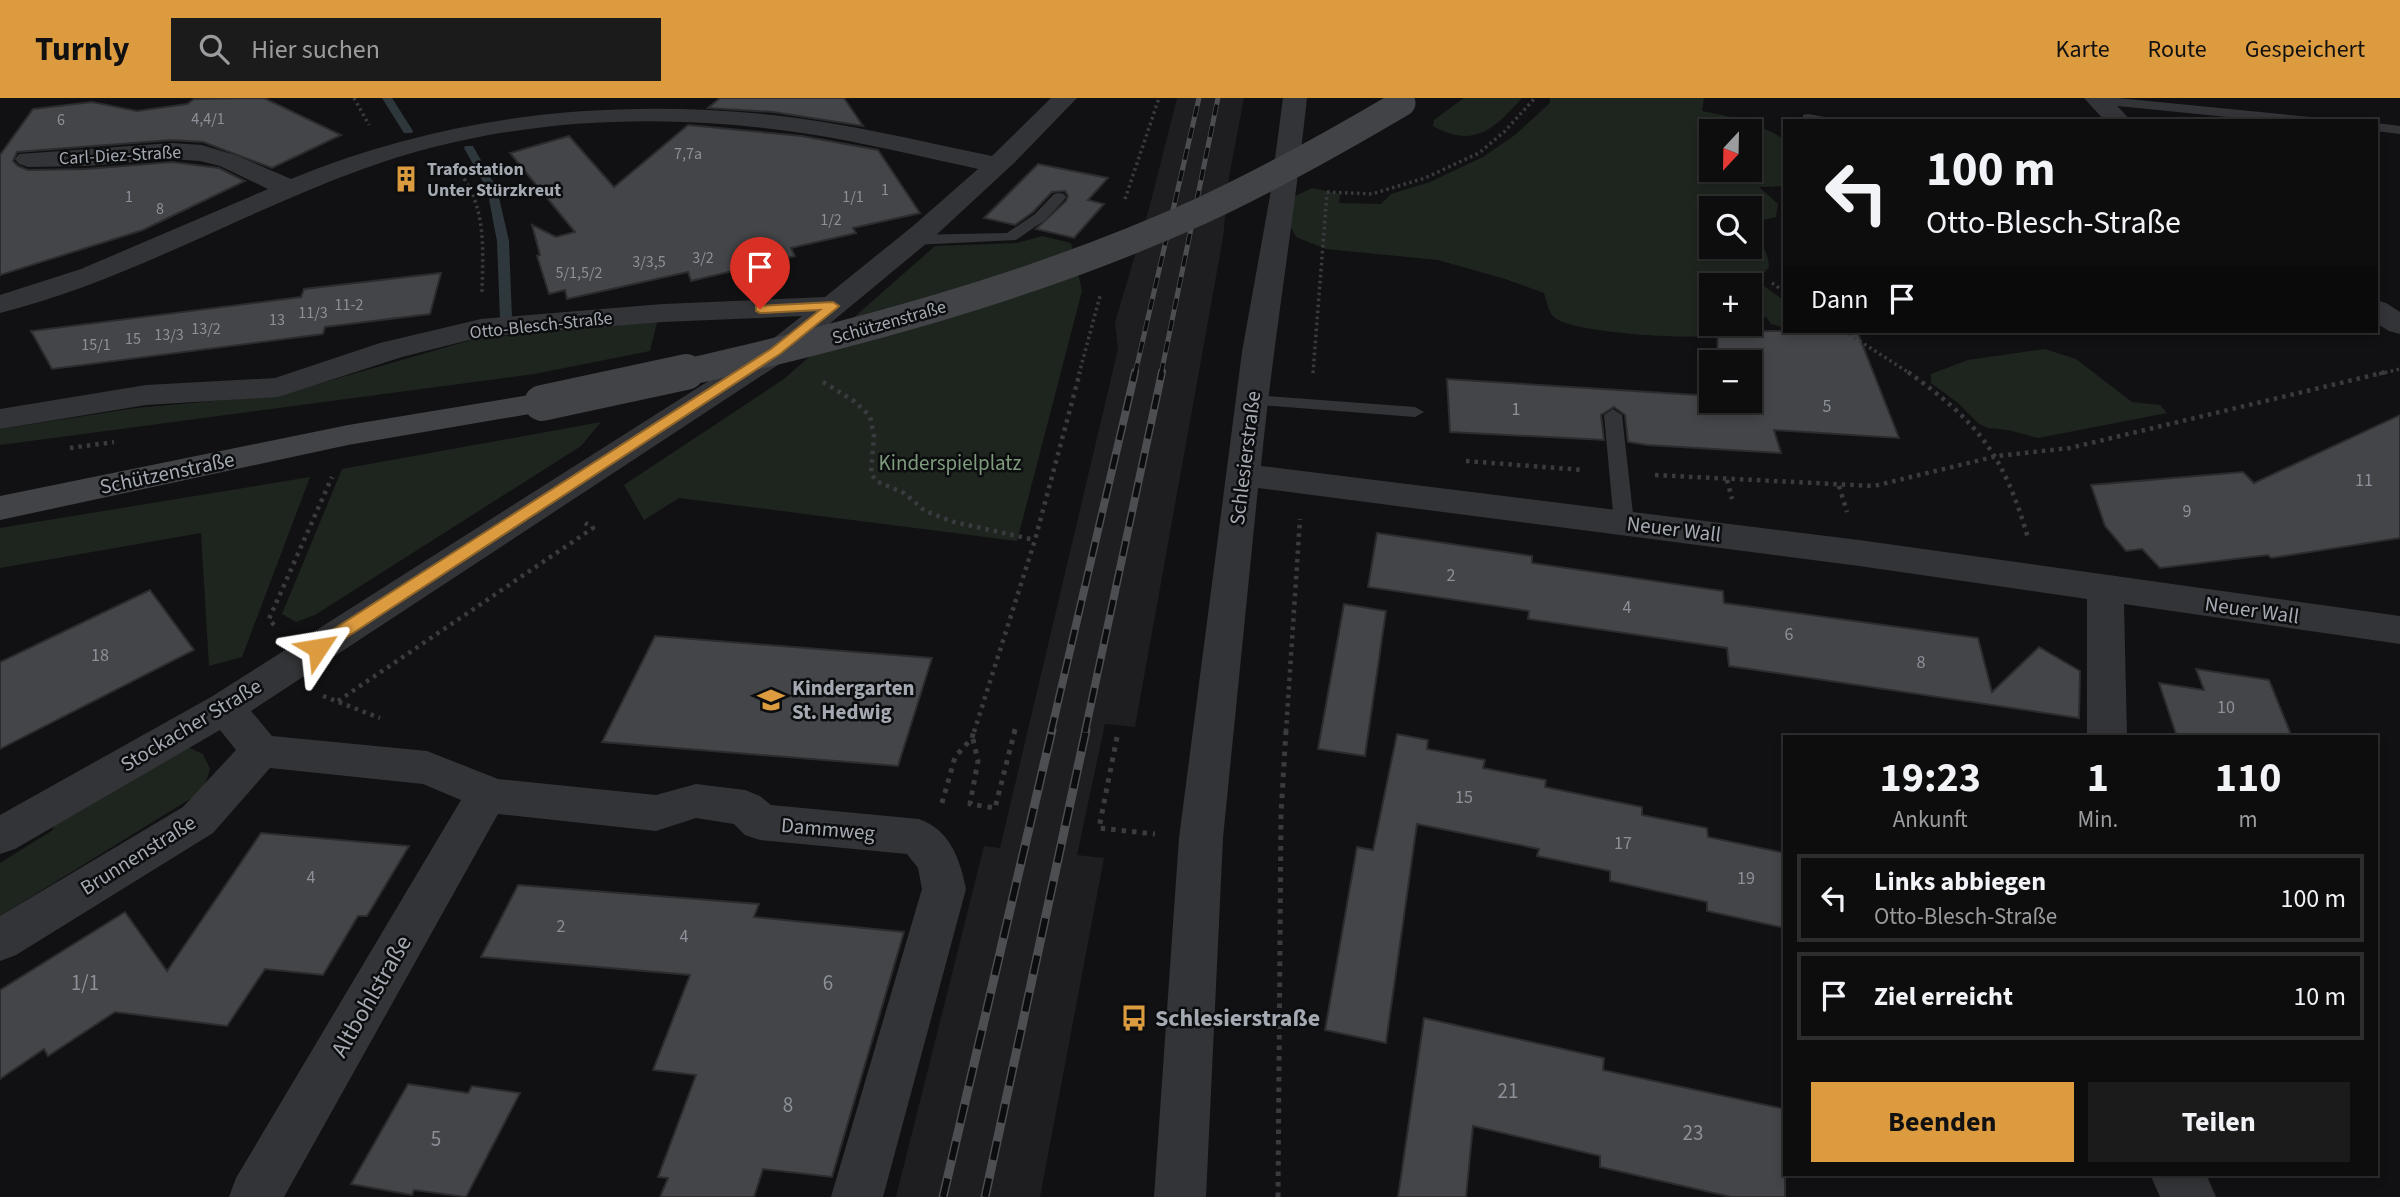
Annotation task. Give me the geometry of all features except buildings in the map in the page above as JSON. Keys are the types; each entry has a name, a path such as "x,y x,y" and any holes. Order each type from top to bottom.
{"main road":[{"name":"Schützenstraße","path":"0,508 333,438 542,403 799,348 927,313 1129,243 1226,201 1324,151 1406,100"},
{"name":"Schützenstraße","path":"0,483 81,468 333,438"}],"street":[{"path":"833,306 997,166 1065,98"},
{"name":"Schlesierstraße","path":"1180,1197 1201,838 1252,401 1295,98"},
{"path":"2097,99 2117,119"},
{"path":"0,304 90,275 288,188 391,151 550,109 773,122 839,132 997,166"},
{"name":"Carl-Diez-Straße","path":"28,159 86,158 172,150 202,153 229,161 288,188"},
{"name":"Otto-Blesch-Straße","path":"0,419 146,395 278,387 391,350 481,328 663,313 833,306"},
{"name":"Stockacher Straße","path":"0,836 225,708 776,352 833,306"},
{"path":"2378,310 2400,325"},
{"name":"Neuer Wall","path":"1243,476 1294,480 1624,523 2400,630"},
{"path":"2105,589 2107,735"},
{"path":"225,708 261,751"},
{"name":"Dammweg","path":"261,751 427,768 487,795 656,813 696,802 745,808 760,822 919,837"},
{"name":"Brunnenstraße","path":"0,940 198,820 261,751"},
{"name":"Altbohlstraße","path":"256,1197 487,795"},
{"path":"857,1197 944,889 939,862 919,837"},
{"path":"2177,1176 2190,1197"}],"lane":[{"path":"2097,99 2291,119"},
{"path":"1808,118 1814,119"},
{"path":"2378,127 2400,130"},
{"path":"913,240 1011,237 1040,217 1059,197"},
{"path":"1252,401 1415,412"},
{"path":"1613,415 1624,523"}],"path":[{"path":"354,98 373,131"},
{"path":"1123,207 1159,98"},
{"path":"1318,191 1372,194 1425,178 1479,153 1504,132 1535,98"},
{"path":"437,138 451,163 468,181 482,212 481,328"},
{"path":"1311,404 1327,192"},
{"path":"1772,283 1783,289"},
{"path":"919,837 939,817 955,757 972,738 1035,540 1102,287"},
{"path":"1847,333 1925,384 1964,417 1997,457 2019,507 2039,579"},
{"path":"776,352 864,408 873,419 875,435 871,473 876,481 904,493 925,511 954,522 1035,540"},
{"path":"1465,461 1755,481 1874,485 1997,457 2070,448 2400,369"},
{"path":"333,474 269,619 287,668 338,701 391,722 416,736 427,768"},
{"path":"1278,1197 1281,814 1301,501 1294,480"},
{"path":"338,701 593,528 548,499"},
{"path":"972,738 978,761 970,804 995,808 1015,729"},
{"path":"1117,737 1099,828 1201,838"}],"shaded area":[{"path":"1177,98 1244,98 1229,177 1223,238 1135,727 1105,724 1077,855 1104,858 1040,1197 896,1197 984,846 1000,848 1118,349 1115,322 1150,205"}],"green space":[{"path":"1464,98 1522,98 1502,119 1482,132 1460,136 1433,126 1434,120"},
{"path":"1550,98 1704,98 1702,111 1737,119 1699,119 1699,182 1762,182 1762,128 1783,139 1783,186 1759,187 1778,204 1776,217 1762,220 1762,196 1699,196 1699,259 1762,259 1762,245 1769,267 1762,275 1762,273 1699,273 1699,336 1658,336 1608,331 1585,328 1555,318 1549,310 1544,293 1505,279 1438,260 1326,249 1296,237 1283,212 1287,200 1312,188 1340,194 1339,203 1381,204 1391,194 1430,182 1483,157 1515,135 1550,103"},
{"name":"Kinderspielplatz","path":"1042,236 1071,243 1082,291 1017,541 679,498 644,520 624,485 784,379 935,246 1017,243"},
{"path":"1762,285 1783,300 1783,327 1771,324 1766,317 1762,318"},
{"path":"657,322 650,351 534,374 0,445 0,429 136,408 280,395 478,338"},
{"path":"2045,349 2076,359 2132,402 2160,405 2167,413 2038,438 1979,424 1958,403 1931,383 1931,374 1968,360"},
{"path":"601,422 581,446 315,615 296,622 282,614 342,469"},
{"path":"310,477 242,657 209,666 201,533 0,568 0,528"},
{"path":"188,747 203,754 210,769 203,791 0,916 0,863 53,830 56,809"}],"waterway":[{"path":"387,98 408,131"},
{"path":"469,148 492,189 503,241 506,319"}],"railway":[{"path":"1135,374 1199,98"},
{"path":"1161,374 1218,98"},
{"path":"1051,732 1135,372"},
{"path":"1085,732 1162,372"},
{"path":"943,1197 1052,730"},
{"path":"985,1197 1086,730"}],"place":[{"name":"Trafostation Unter Stürzkreut","path":"406,179"},
{"name":"Kindergarten St. Hedwig","path":"771,700"},
{"name":"Schlesierstraße","path":"1134,1018"}],"route":[{"path":"318,648 776,352 833,306 760,309"}]}
